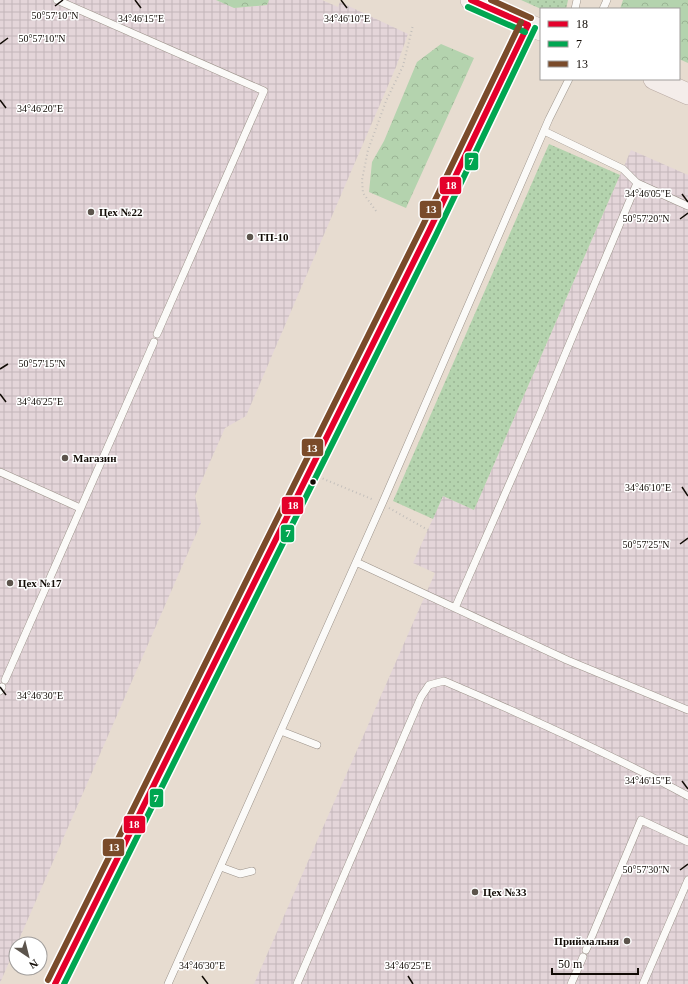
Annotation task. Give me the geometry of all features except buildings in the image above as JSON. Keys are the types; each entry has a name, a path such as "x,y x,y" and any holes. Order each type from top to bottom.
{"main road":[{"path":"471,0 535,28"},
{"path":"656,80 688,94"}],"street":[{"path":"56,983 496,94 535,28"}],"lane":[{"path":"57,0 264,91 157,334"},
{"path":"170,984 382,504 544,131 569,80"},
{"path":"544,131 623,169 637,183 688,206"},
{"path":"455,608 540,414 637,183"},
{"path":"5,680 154,342"},
{"path":"0,472 80,508"},
{"path":"356,562 568,660 688,710"},
{"path":"297,984 421,697 429,686 444,681 644,773 688,796"},
{"path":"281,732 317,745"},
{"path":"571,984 641,820 688,842"},
{"path":"221,867 240,874 252,871"},
{"path":"643,984 688,880"}],"path":[{"path":"376,211 363,194 362,180 368,150 386,101 403,66 413,25"},
{"path":"309,473 367,497"},
{"path":"382,504 428,530"}],"shaded area":[{"path":"0,0 216,0 234,8 267,5 269,0 322,0 338,7 340,2 408,34 396,67 246,416 225,428 195,496 201,523 21,936 8,936 8,965 0,983"},
{"path":"631,150 688,175 688,984 254,984 435,573 413,563 443,496 474,510"}],"green space":[{"path":"216,0 269,0 267,5 234,8"},
{"path":"521,0 568,0 566,8 540,9"},
{"path":"623,0 688,0 688,63 680,59 680,8 620,8"},
{"path":"441,44 474,58 406,208 369,192 372,162 384,141 417,62"},
{"path":"549,144 620,175 474,510 443,496 433,519 393,501"}],"transit line":[{"name":"18","path":"471,0 528,25"},
{"name":"13","path":"491,0 531,18"},
{"name":"7","path":"468,7 525,32"},
{"name":"13","path":"48,980 422,227 521,22"},
{"name":"18","path":"55,984 429,231 528,25"},
{"name":"7","path":"64,984 436,235 535,28"}],"place":[{"name":"Цех №22","path":"91,212"},
{"name":"ТП-10","path":"250,237"},
{"name":"Магазин","path":"65,458"},
{"name":"Цех №17","path":"10,583"},
{"name":"Цех №33","path":"475,892"},
{"name":"Приймальня","path":"627,941"}]}
